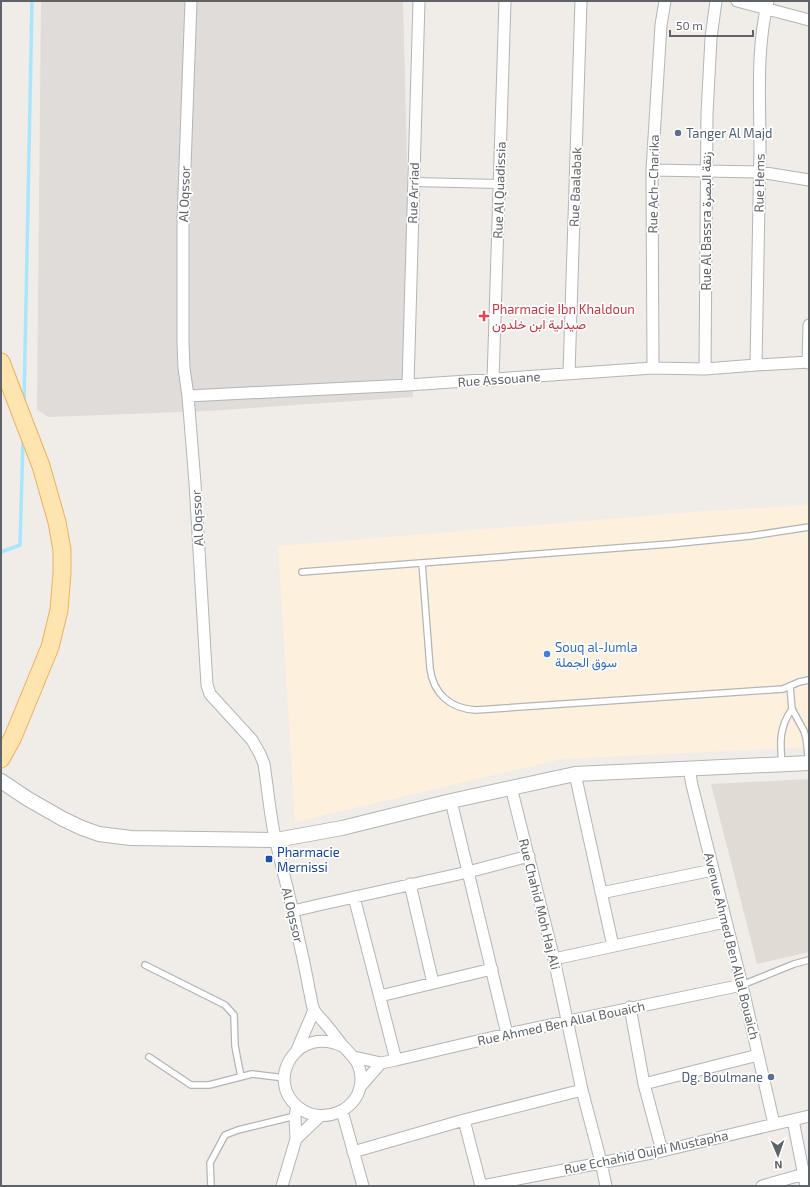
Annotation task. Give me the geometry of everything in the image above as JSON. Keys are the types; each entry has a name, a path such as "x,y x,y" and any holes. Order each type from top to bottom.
{"main road":[{"path":"1,362 41,466 60,532 62,550 59,610 50,647 13,737 1,759"}],"street":[{"name":"Al Oqssor","path":"191,1 183,229 183,343 195,483 208,690 252,740 264,764 276,840 314,1010 344,1047"},
{"name":"Rue Arriad","path":"408,385 419,1"},
{"name":"Rue Al Quadissia","path":"493,380 505,1"},
{"name":"Rue Baalabak","path":"569,373 582,1"},
{"name":"Rue Ach–Charika","path":"653,368 652,170 660,32 665,1"},
{"name":"Rue Al Bassra زنقة البصرة","path":"705,369 708,114 711,38 716,1"},
{"path":"738,1 767,5 809,20"},
{"name":"Rue Hems","path":"756,365 760,172 760,50 767,5"},
{"path":"652,170 760,172 809,180"},
{"path":"414,182 499,184"},
{"path":"808,363 809,325"},
{"name":"Rue Assouane","path":"188,396 493,380 569,373 653,368 705,369 808,363"},
{"path":"1,781 63,820 99,834 131,838 276,840 342,828 511,787 575,774 809,763"},
{"name":"Avenue Ahmed Ben Allal Bouaich","path":"689,768 725,922 742,984 774,1124"},
{"path":"575,774 613,946"},
{"name":"Rue Chahid Moh Haj Ali","path":"511,787 554,959 582,1090 606,1186"},
{"path":"451,801 507,1034"},
{"path":"293,911 468,872 529,856"},
{"path":"601,893 713,870"},
{"path":"410,884 433,983"},
{"path":"354,897 396,1060"},
{"path":"554,959 725,922"},
{"path":"380,996 492,969"},
{"name":"Rue Ahmed Ben Allal Bouaich","path":"354,1057 381,1063 630,1007 742,984"},
{"path":"630,1007 644,1084 662,1151"},
{"path":"298,1050 314,1010"},
{"path":"282,1186 296,1139 296,1111 288,1093 285,1078 286,1068 291,1058 298,1050 312,1042 320,1040 333,1042 344,1047 354,1057 360,1071 360,1087"},
{"path":"644,1084 758,1055"},
{"path":"296,1111 320,1116 331,1116 342,1111 350,1105 356,1097 360,1087 381,1063"},
{"path":"353,1152 464,1120 582,1090"},
{"path":"342,1111 363,1186"},
{"path":"296,1139 320,1116"},
{"name":"Rue Echahid Oujdi Mustapha","path":"482,1186 662,1151 809,1116"},
{"path":"464,1120 482,1186"},
{"path":"793,1120 806,1186"},
{"path":"762,1186 804,1174"}],"lane":[{"path":"302,572 701,541 809,527"},
{"path":"422,563 432,681 443,698 462,708 476,710 775,690 783,689 798,682 809,680"},
{"path":"790,686 792,710 804,731 809,763"},
{"path":"782,764 781,734 785,721 792,710"},
{"path":"742,984 794,964 809,960"},
{"path":"145,965 225,1005 234,1015 235,1046 241,1077"},
{"path":"149,1057 191,1085 209,1085 252,1074 285,1078"},
{"path":"211,1186 210,1163 225,1135 296,1111"}],"shaded area":[{"path":"41,1 403,1 413,397 208,411 48,417 37,409"},
{"name":"Souq al-Jumla سوق الجملة","path":"809,505 809,747 562,759 295,822 278,546 705,511"},
{"path":"809,779 809,952 757,964 711,784"}],"waterway":[{"path":"24,404 32,1"},
{"path":"1,552 20,545 23,440"}],"place":[{"name":"Tanger Al Majd","path":"678,133"},
{"name":"Pharmacie Ibn Khaldoun صيدلية ابن خلدون","path":"484,316"},
{"name":"Souq al-Jumla سوق الجملة","path":"547,654"},
{"name":"Pharmacie Mernissi","path":"269,859"},
{"name":"Dg. Boulmane","path":"771,1077"}]}
